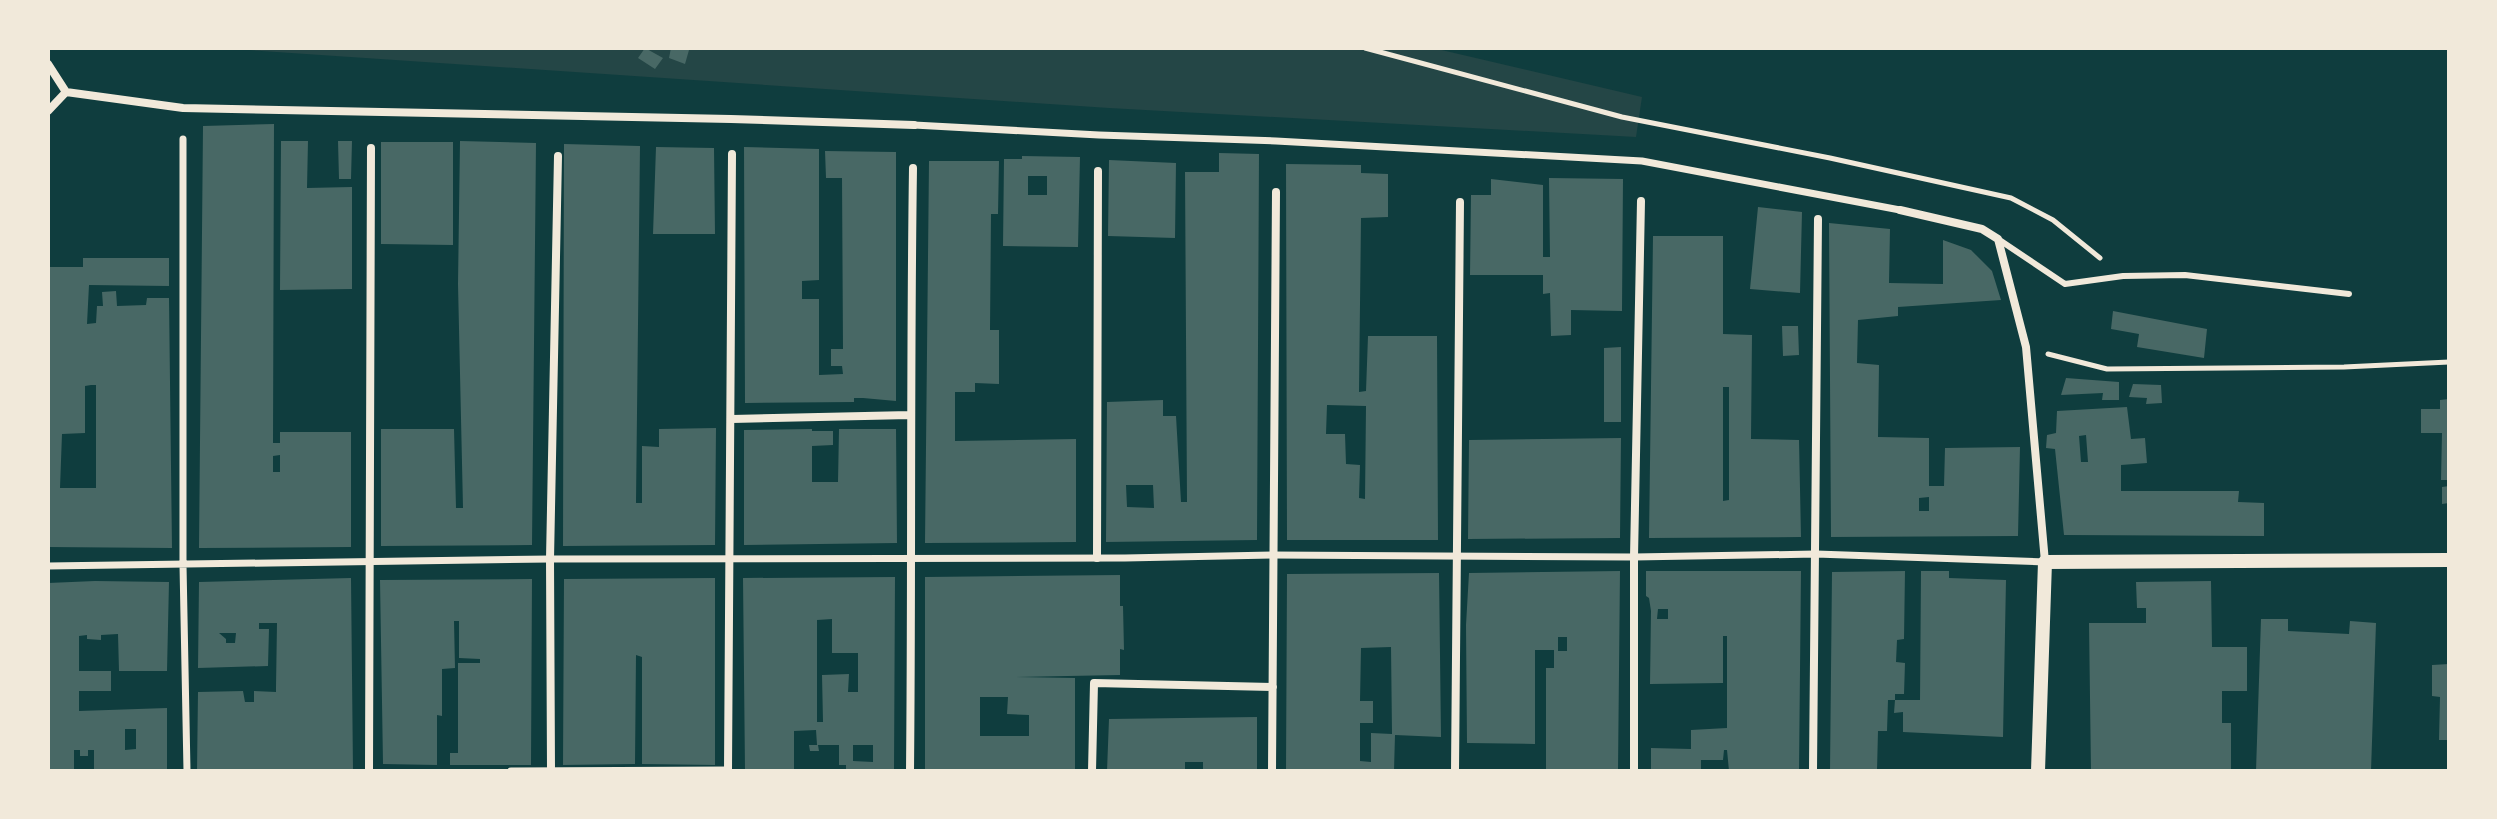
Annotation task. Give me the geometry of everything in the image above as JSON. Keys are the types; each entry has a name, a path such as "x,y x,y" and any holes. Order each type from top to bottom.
{"street":[{"path":"48,64 66,92 183,108 914,125 1642,161 1900,210 1982,229 1998,239 2026,347 2045,562 2038,771"},
{"path":"48,111 66,92"},
{"path":"183,139 183,565 187,771"},
{"path":"369,771 371,148"},
{"path":"511,771 728,771 732,154"},
{"path":"551,770 550,559 558,156"},
{"path":"910,771 913,168"},
{"path":"1097,558 1098,171"},
{"path":"1272,771 1276,192"},
{"path":"1634,771 1634,557 1641,201"},
{"path":"1455,771 1460,202"},
{"path":"1813,771 1818,219"},
{"path":"732,419 910,415"},
{"path":"48,566 550,559 1457,554 1634,557 1816,554 2045,562 2449,560"},
{"path":"1092,771 1094,683 1273,687"}],"lane":[{"path":"1998,239 2065,284 2123,276 2185,275 2349,294"}],"path":[{"path":"1365,48 1622,117 2011,198 2053,220 2123,276"},
{"path":"2026,347 2107,369 2344,367 2449,362"}],"shaded area":[{"path":"217,48 1433,48 1642,97 1636,137 1109,108"}],"building":[{"path":"645,48 663,58 655,69 638,58"},
{"path":"671,48 689,50 685,64 669,58"},
{"path":"274,124 273,443 280,443 280,432 351,432 351,547 199,548 203,126","holes":["280,455 280,472 273,472 273,456"]},
{"path":"281,141 308,141 307,188 352,187 352,289 280,290"},
{"path":"338,141 352,141 351,179 339,179"},
{"path":"460,141 536,143 532,545 381,546 381,429 454,429 456,508 463,508 458,284"},
{"path":"381,142 453,142 453,245 381,244"},
{"path":"564,144 640,146 636,503 642,503 642,446 659,447 659,429 716,428 715,545 563,546"},
{"path":"656,147 714,148 715,234 653,234"},
{"path":"744,147 819,149 819,280 802,281 802,299 819,299 819,375 843,374 842,366 831,366 831,349 843,349 842,178 826,178 825,151 896,152 896,401 854,398 854,402 745,403"},
{"path":"1219,153 1259,154 1257,540 1106,542 1107,402 1163,400 1163,416 1176,416 1181,502 1187,502 1185,172 1219,172","holes":["1126,485 1153,485 1154,508 1127,507"]},
{"path":"1022,156 1080,157 1078,247 1003,246 1004,159 1022,159","holes":["1028,176 1047,176 1047,195 1028,195"]},
{"path":"1109,160 1176,163 1175,238 1108,236"},
{"path":"929,161 999,161 998,214 991,214 990,330 999,330 999,384 975,383 975,392 955,392 955,441 1076,439 1076,542 925,543"},
{"path":"1286,164 1361,165 1361,173 1388,174 1388,217 1361,218 1359,392 1366,391 1368,336 1437,336 1438,540 1287,540","holes":["1327,405 1366,406 1365,499 1359,498 1360,465 1346,464 1345,434 1326,434"]},
{"path":"1549,178 1623,179 1622,311 1571,310 1571,335 1551,336 1550,293 1543,294 1543,275 1470,275 1471,195 1491,195 1491,179 1543,185 1543,257 1550,257"},
{"path":"1758,207 1802,212 1800,293 1750,289"},
{"path":"1829,223 1890,229 1889,283 1943,284 1943,240 1971,250 1992,271 2001,300 1898,307 1898,316 1858,320 1857,363 1879,365 1878,437 1929,438 1929,486 1944,486 1945,448 2020,447 2018,536 1831,537","holes":["1929,497 1929,511 1919,511 1919,498"]},
{"path":"1653,236 1723,236 1723,334 1752,335 1751,439 1799,440 1801,537 1649,538","holes":["1723,387 1729,387 1729,500 1723,501"]},
{"path":"83,258 169,258 169,286 89,285 87,324 96,323 97,306 103,306 102,292 116,291 117,306 146,305 147,298 169,298 172,548 48,547 48,267 83,267","holes":["96,385 96,488 60,488 62,434 85,433 85,386"]},
{"path":"2113,311 2207,329 2204,358 2137,347 2139,334 2111,329"},
{"path":"1782,326 1798,326 1799,355 1783,356"},
{"path":"1621,347 1621,422 1604,422 1604,348"},
{"path":"2066,378 2119,382 2119,400 2102,400 2103,393 2061,395"},
{"path":"2133,384 2161,385 2162,403 2146,404 2147,398 2129,397"},
{"path":"2449,399 2449,480 2441,480 2442,433 2421,433 2421,409 2440,409 2440,400"},
{"path":"2127,407 2131,439 2145,438 2147,463 2121,465 2121,491 2239,491 2238,502 2264,503 2264,536 2064,535 2055,449 2046,448 2047,435 2056,433 2057,411","holes":["2086,435 2088,462 2081,462 2079,436"]},
{"path":"839,429 896,429 897,543 744,545 744,430 833,431 833,445 812,446 812,482 838,482"},
{"path":"1621,438 1620,538 1468,539 1469,440"},
{"path":"2449,486 2449,503 2442,504 2442,487"},
{"path":"1620,571 1618,771 1546,771 1546,668 1554,668 1554,650 1535,650 1535,744 1467,743 1469,573","holes":["1558,637 1567,637 1567,651 1558,651"]},
{"path":"1646,571 1801,571 1799,771 1729,771 1727,750 1724,750 1723,760 1701,760 1701,771 1651,771 1651,748 1691,749 1691,730 1727,728 1727,636 1723,636 1723,683 1650,684 1651,611 1646,596","holes":["1658,609 1668,609 1668,619 1657,619"]},
{"path":"1905,571 1904,639 1897,640 1896,662 1905,663 1904,694 1895,694 1895,700 1888,700 1887,731 1878,731 1877,771 1830,771 1832,572"},
{"path":"1921,571 1949,571 1949,578 2006,580 2003,737 1903,732 1903,712 1894,713 1895,700 1920,700"},
{"path":"1439,573 1441,737 1395,735 1394,771 1286,771 1287,574","holes":["1391,647 1392,734 1371,733 1371,762 1360,761 1360,723 1373,723 1373,701 1360,701 1361,648"]},
{"path":"1120,575 1124,650 1120,649 1120,675 1013,677 1075,678 1075,771 925,771 925,577","holes":["980,697 1008,697 1007,714 1029,715 1029,736 980,736"]},
{"path":"895,577 894,771 846,771 846,765 839,765 839,745 818,745 819,751 810,751 809,745 817,745 816,730 794,731 794,771 745,771 743,578","holes":["832,619 832,653 858,653 858,692 848,692 849,674 822,675 823,722 817,722 817,620","853,745 873,745 873,762 853,761"]},
{"path":"351,578 353,771 197,771 198,692 243,691 245,702 254,702 254,691 276,692 277,623 259,623 259,629 269,629 268,666 198,668 199,582","holes":["219,633 236,633 235,643 226,643"]},
{"path":"715,578 715,765 642,764 642,657 636,655 635,764 563,765 564,579"},
{"path":"532,579 531,765 450,765 450,753 458,753 458,663 480,663 480,659 459,658 459,621 454,621 455,668 442,669 442,716 437,715 437,765 383,764 380,580"},
{"path":"2211,581 2212,647 2247,647 2247,691 2222,691 2222,723 2231,723 2231,771 2091,771 2089,623 2146,623 2146,608 2137,608 2136,582"},
{"path":"169,582 167,671 119,671 118,634 101,635 101,640 87,639 87,635 79,636 79,671 111,671 111,691 79,691 79,711 167,708 167,771 94,771 94,750 88,750 88,756 80,756 80,750 74,750 74,771 48,771 48,583","holes":["125,729 136,729 136,749 125,750"]},
{"path":"2261,619 2288,619 2288,631 2349,634 2350,621 2376,623 2371,771 2256,771"},
{"path":"2449,664 2449,740 2439,740 2440,697 2432,696 2432,665"},
{"path":"1257,717 1257,771 1203,771 1203,762 1185,762 1185,771 1107,771 1109,719"}]}
